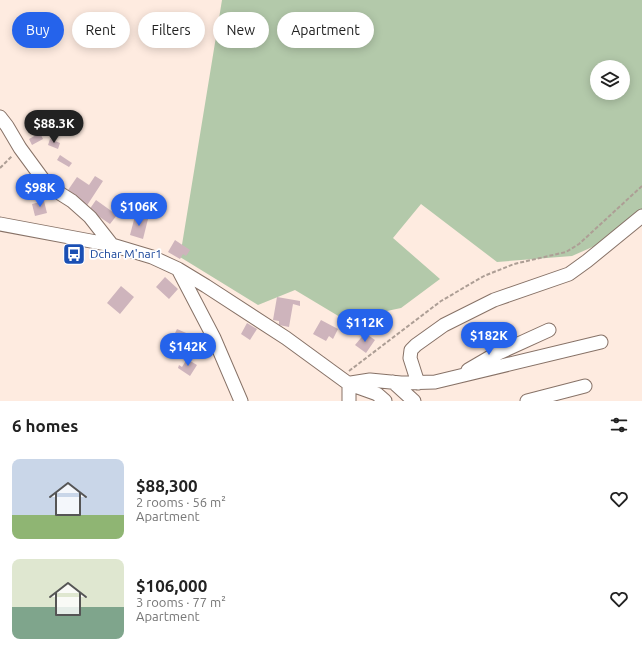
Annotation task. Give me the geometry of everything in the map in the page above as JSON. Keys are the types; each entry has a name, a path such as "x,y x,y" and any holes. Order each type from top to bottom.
{"street":[{"path":"0,116 20,148 42,178 53,189 72,201 90,217 112,245"},
{"path":"418,383 410,358 411,350 416,345 439,328 466,313 512,293 568,274 587,262 642,216"},
{"path":"0,224 112,245 152,257 178,269 286,338 345,381 376,394 385,401"},
{"path":"178,269 214,338 241,401"},
{"path":"457,377 492,356 549,330"},
{"path":"345,381 370,380 418,383 435,382 601,342"},
{"path":"345,381 349,401"},
{"path":"393,382 414,401"},
{"path":"527,401 585,386"}],"path":[{"path":"0,168 20,148"},
{"path":"345,381 441,301 484,276 514,264 566,252 579,244 642,186"}],"green space":[{"path":"222,0 642,0 642,225 572,256 497,262 421,204 393,238 440,279 401,308 345,320 295,290 258,305 180,257 214,48 269,48 269,12 220,12"}],"building":[{"path":"40,133 43,139 32,145 29,139"},
{"path":"50,139 60,143 58,149 48,145"},
{"path":"60,155 72,163 69,167 57,160"},
{"path":"95,176 103,181 86,207 66,193 77,177 89,185"},
{"path":"96,200 117,215 110,224 89,210"},
{"path":"44,201 47,213 35,216 32,204"},
{"path":"135,216 148,219 143,239 130,235"},
{"path":"175,240 190,250 186,256 183,254 180,259 168,252"},
{"path":"165,277 178,289 169,299 156,287"},
{"path":"121,286 134,297 120,314 107,303"},
{"path":"277,297 300,301 300,306 293,304 289,327 279,325 279,321 273,320"},
{"path":"321,320 338,329 333,339 329,336 326,341 313,334"},
{"path":"247,323 257,329 250,340 241,334"},
{"path":"177,329 193,336 184,355 177,352 175,357 164,352"},
{"path":"365,333 375,340 366,353 355,345"},
{"path":"187,359 197,365 190,376 178,368 179,365 182,367"}],"place":[{"name":"Dchar M'nar1","path":"74,254"}]}
